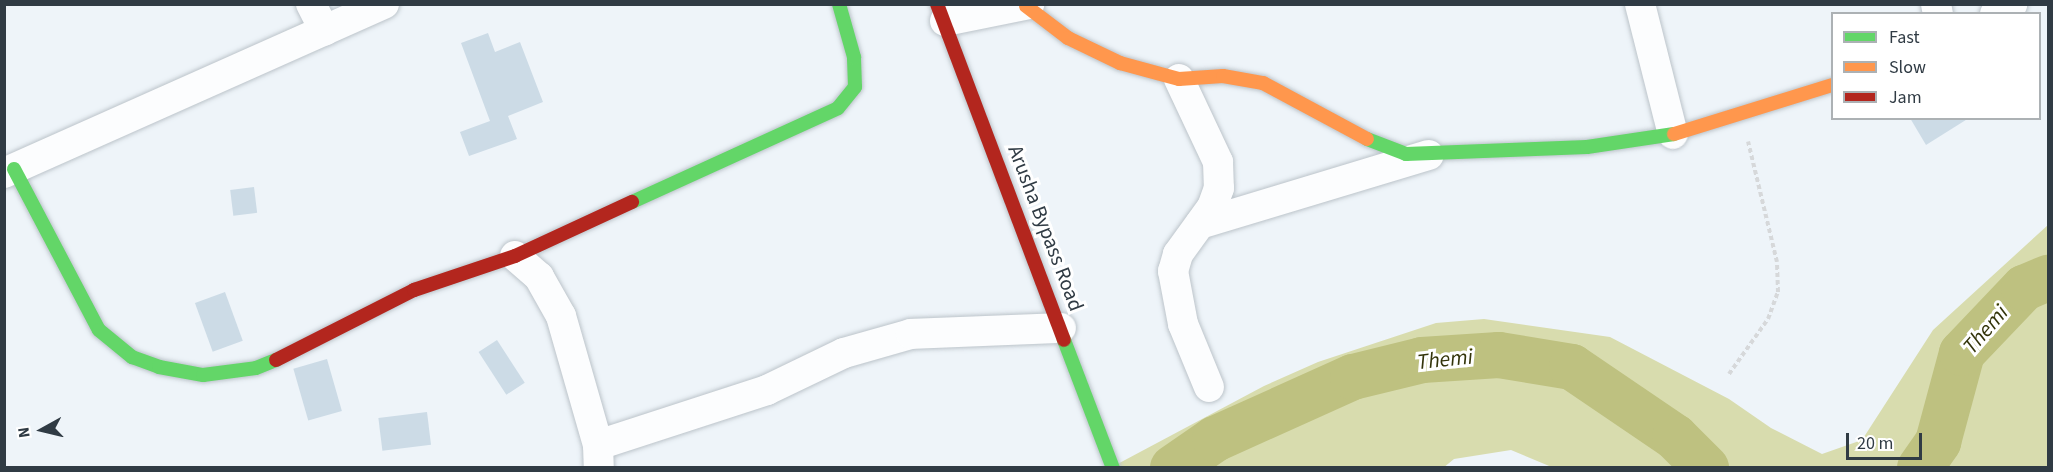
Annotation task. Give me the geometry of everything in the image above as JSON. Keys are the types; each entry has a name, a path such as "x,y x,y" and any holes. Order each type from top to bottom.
{"street":[{"path":"311,4 325,31"},
{"path":"384,4 9,171 99,330 132,357 159,367 202,375 278,361 404,295 515,256 838,108 855,87 854,57 839,4"},
{"path":"1640,4 1674,134"},
{"path":"1998,12 2012,4"},
{"path":"941,13 1028,5 1068,38 1120,63 1179,79 1223,75 1263,83 1382,147 1406,154 1587,147 1674,134 1831,86"},
{"name":"Arusha Bypass Road","path":"941,13 1113,468"},
{"path":"1179,79 1218,162 1219,188 1200,224 1178,254 1173,271 1183,324 1209,387"},
{"path":"1200,224 1435,153"},
{"path":"515,256 539,277 554,298 598,456 767,390 844,353 911,334 1061,328"}],"path":[{"path":"1729,374 1768,319 1778,292 1777,262 1742,114"}],"green space":[{"path":"2048,225 2048,467 1554,468 1511,450 1454,459 1443,468 1110,468 1264,386 1318,362 1436,323 1484,319 1610,337 1729,399 1771,428 1822,454 1862,440 1933,330"}],"building":[{"path":"488,33 495,52 520,42 543,102 508,116 517,139 469,156 460,132 490,121 461,43"},
{"path":"1911,120 1966,120 1926,145"},
{"path":"254,187 257,213 233,216 230,190"},
{"path":"225,292 243,341 213,352 195,303"},
{"path":"497,340 525,383 506,395 479,352"},
{"path":"327,359 342,411 308,421 293,369"},
{"path":"427,412 431,445 382,451 378,418"}],"waterway":[{"name":"Themi","path":"1920,468 1938,442 1962,353 2024,288 2048,278"},
{"name":"Themi","path":"1173,468 1215,439 1353,377 1422,360 1499,355 1572,367 1675,437 1706,468"}],"traffic: fast":[{"path":"632,202 838,108 855,87 854,57 839,4"},
{"path":"1367,139 1406,154 1587,147 1674,134"},
{"path":"14,169 99,330 132,357 159,367 203,375 256,368 276,360"},
{"path":"1064,340 1113,468"}],"traffic: slow":[{"path":"1026,6 1068,38 1120,63 1179,79 1223,76 1263,83 1367,139"},
{"path":"1674,134 1831,85"}],"traffic: jam":[{"path":"937,4 1064,340"},
{"path":"276,360 414,290 515,256 632,202"}]}
